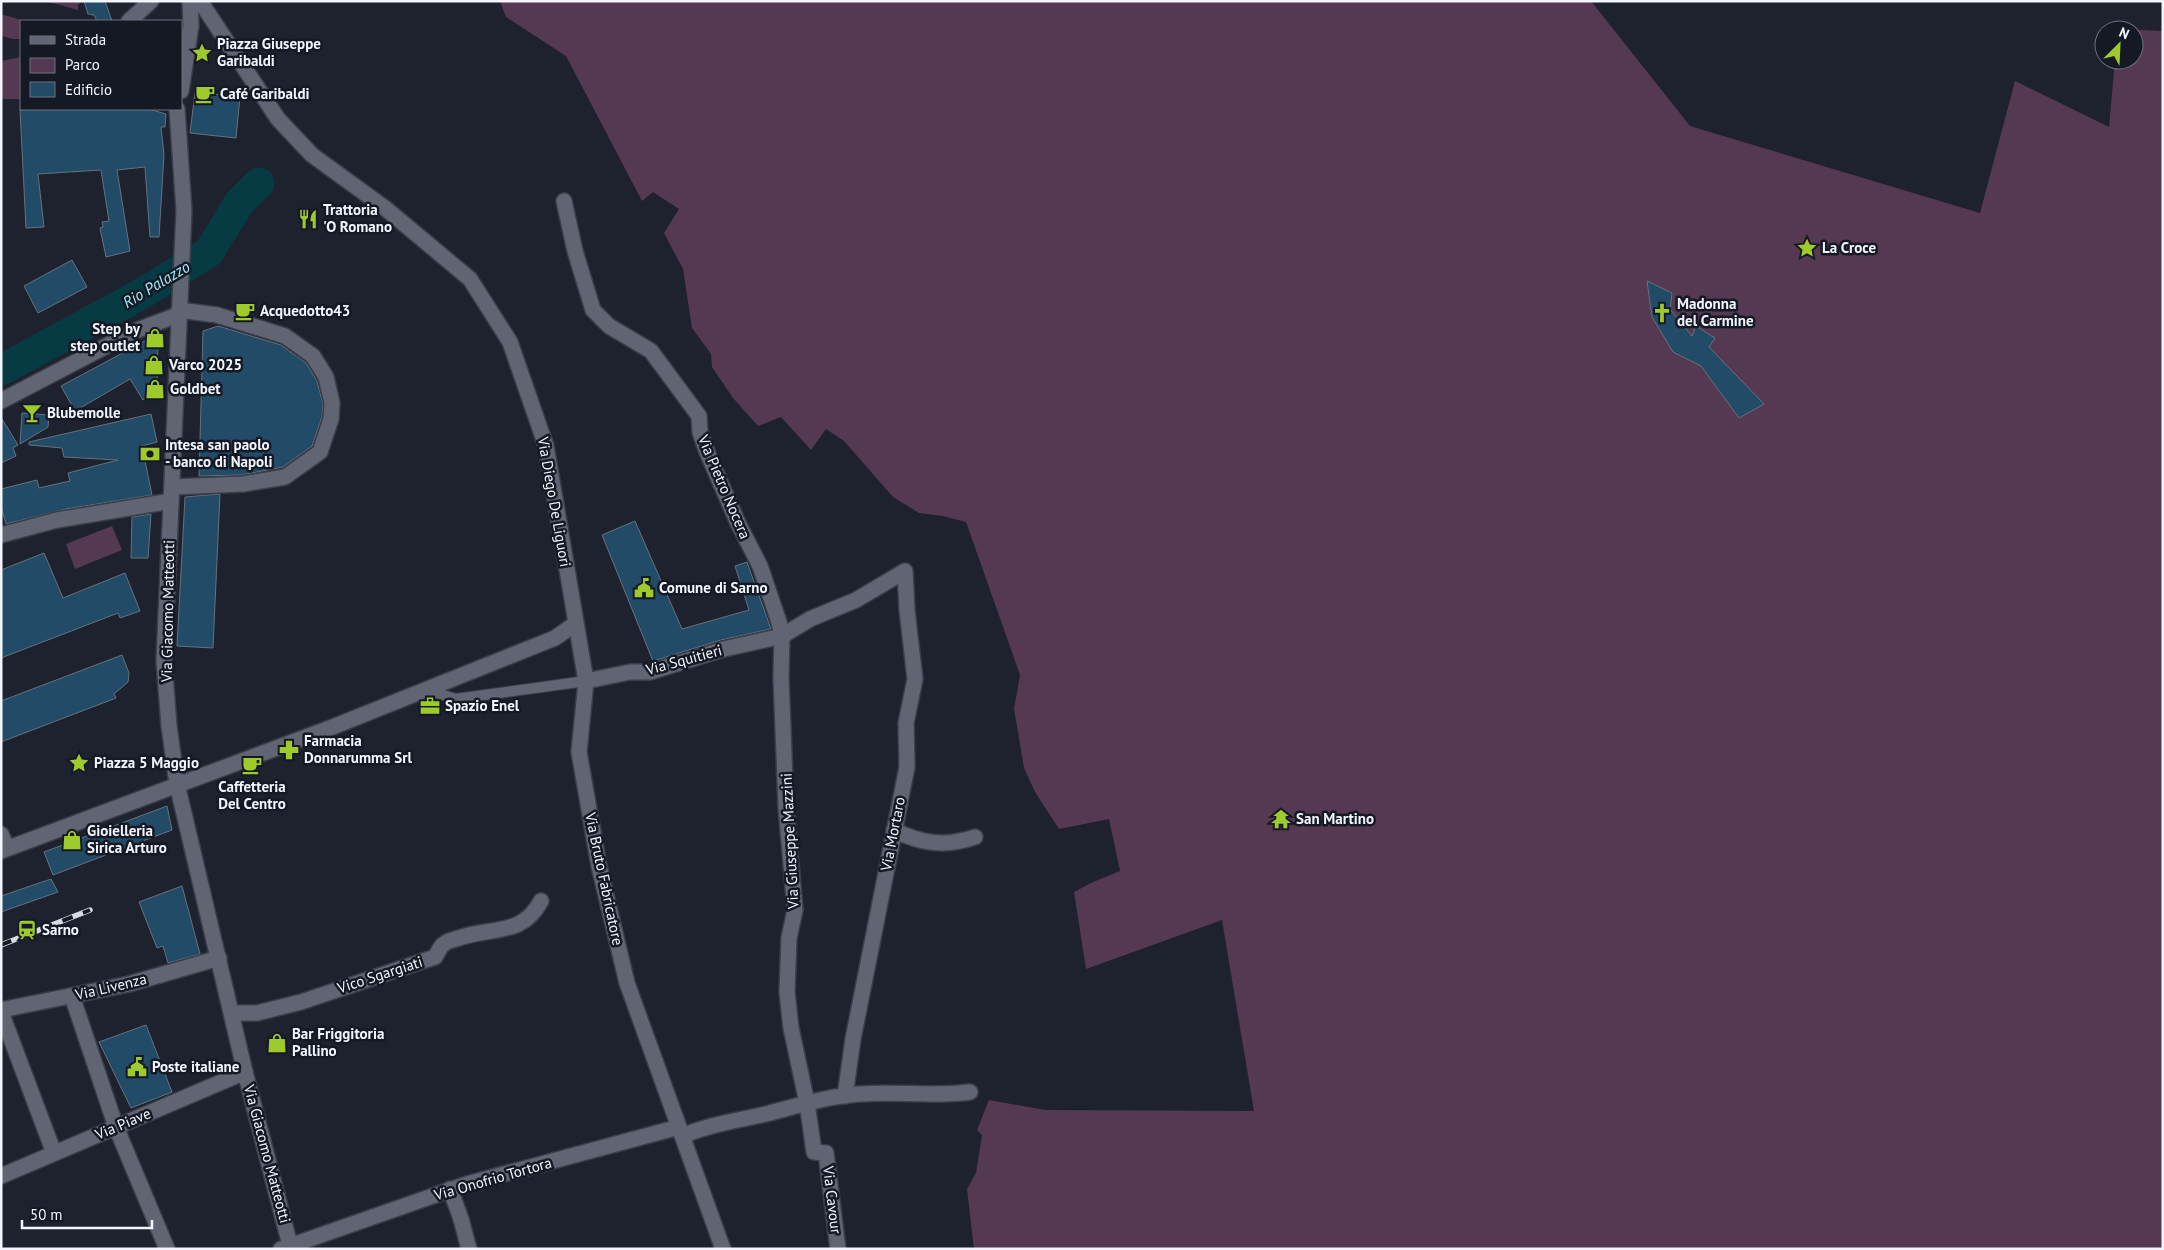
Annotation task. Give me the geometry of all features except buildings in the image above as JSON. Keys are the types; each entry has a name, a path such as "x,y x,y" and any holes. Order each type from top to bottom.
{"street":[{"path":"130,20 151,1"},
{"path":"182,84 191,26 190,1"},
{"name":"Via Diego De Liguori","path":"200,1 278,119 312,155 385,208 470,279 510,342 546,446 575,624"},
{"path":"191,26 201,26 220,32"},
{"name":"Via Giacomo Matteotti","path":"177,110 184,210 164,661 169,726 177,784 287,1248"},
{"name":"Via Pietro Nocera","path":"564,201 575,250 593,310 609,326 651,351 699,416 702,438 729,505 760,566 780,622 782,636"},
{"path":"1,401 135,331 179,312 217,315 285,336 313,356 326,377 332,402 331,419 320,452 285,477 172,494 57,520 1,535"},
{"name":"Via Squitieri","path":"586,681 630,672 650,672 703,655 782,636 810,619 856,600 905,571"},
{"name":"Via Mortaro","path":"845,1096 854,1039 907,767 906,723 915,679 907,610 905,571"},
{"path":"3,844 177,784 426,690 555,638 575,624"},
{"name":"Via Bruto Fabricatore","path":"575,624 586,681 579,752 598,866 626,983 723,1249"},
{"name":"Via Giuseppe Mazzini","path":"782,636 781,677 786,807 796,910 789,938 787,992 807,1103"},
{"path":"894,830 917,841 962,842 976,838"},
{"name":"Vico Sgargiati","path":"232,1013 257,1013 301,1002 435,957 444,944 459,938 481,931 514,928 534,914 541,901"},
{"name":"Via Livenza","path":"1,1011 129,984 219,958"},
{"path":"72,996 116,1127 167,1249"},
{"path":"1,1011 54,1153"},
{"name":"Via Piave","path":"1,1176 245,1072"},
{"name":"Via Onofrio Tortora","path":"287,1248 450,1190 681,1132 807,1103 860,1094 950,1095 970,1092"},
{"name":"Via Cavour","path":"807,1103 814,1152 826,1153 838,1249"},
{"path":"450,1190 461,1219 469,1249"}],"lane":[{"path":"426,690 454,699 586,681"}],"green space":[{"path":"45,1 82,1 78,5 78,10"},
{"path":"500,1 1591,1 1690,126 1980,213 2015,81 2109,127 2114,70 2144,70 2144,30 2163,31 2163,1249 974,1249 967,1189 976,1173 982,1135 977,1130 989,1100 1045,1110 1254,1111 1222,920 1086,969 1074,892 1120,871 1109,819 1059,829 1035,792 1024,768 1014,709 1020,675 966,522 943,516 919,513 893,497 844,441 826,429 811,450 781,417 758,426 733,398 712,367 711,354 692,328 683,269 664,233 679,209 653,192 642,201 566,56 506,17"},
{"path":"1,14 22,20 20,20 20,39 1,36"},
{"path":"20,57 20,99 1,99 1,61"},
{"path":"112,526 122,550 75,569 66,544"}],"waterway":[{"name":"Rio Palazzo","path":"1,370 143,293 209,252 239,203 259,183"}],"railway":[{"path":"1,945 90,910"}],"place":[{"name":"Piazza Giuseppe Garibaldi","path":"202,53"},
{"name":"Café Garibaldi","path":"205,94"},
{"name":"Trattoria 'O Romano","path":"308,219"},
{"name":"La Croce","path":"1807,248"},
{"name":"Acquedotto43","path":"245,311"},
{"name":"Madonna del Carmine","path":"1662,313"},
{"name":"Step by step outlet","path":"155,338"},
{"name":"Varco 2025","path":"154,365"},
{"name":"Goldbet","path":"155,389"},
{"name":"Blubemolle","path":"32,413"},
{"name":"Intesa san paolo - banco di Napoli","path":"150,454"},
{"name":"Comune di Sarno","path":"644,588"},
{"name":"Spazio Enel","path":"430,706"},
{"name":"Farmacia Donnarumma Srl","path":"289,750"},
{"name":"Piazza 5 Maggio","path":"79,763"},
{"name":"Caffetteria Del Centro","path":"252,765"},
{"name":"San Martino","path":"1281,819"},
{"name":"Gioielleria Sirica Arturo","path":"72,840"},
{"name":"Sarno","path":"27,930"},
{"name":"Bar Friggitoria Pallino","path":"277,1043"},
{"name":"Poste italiane","path":"137,1067"}]}
